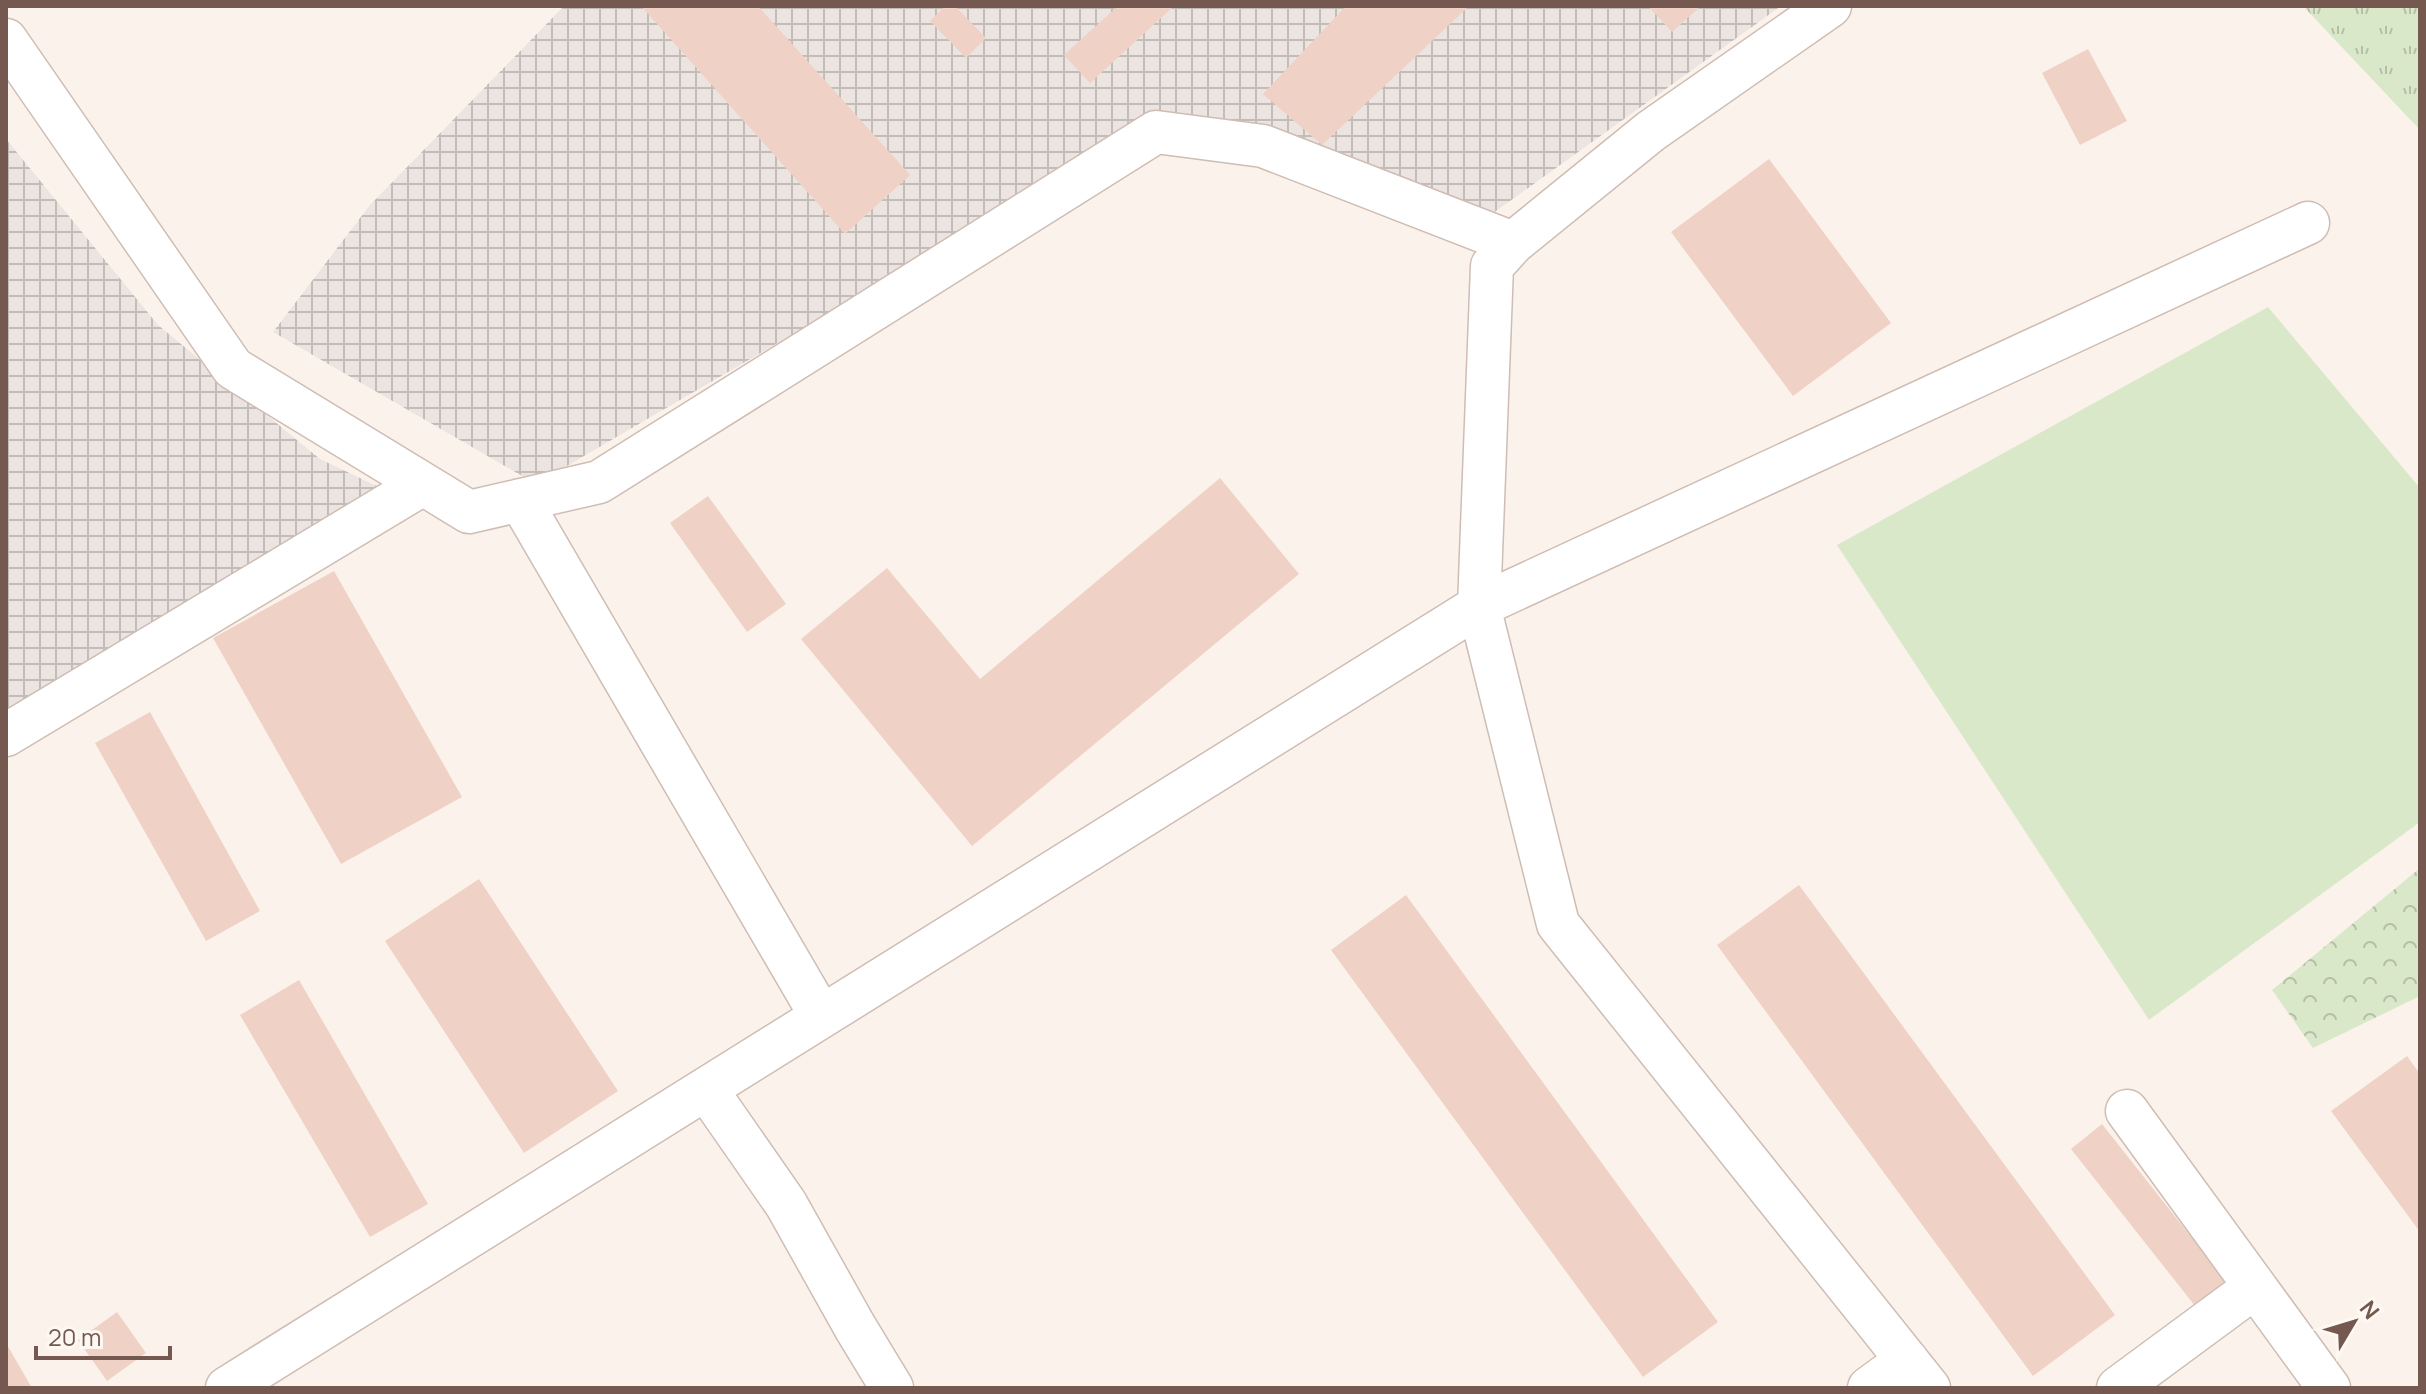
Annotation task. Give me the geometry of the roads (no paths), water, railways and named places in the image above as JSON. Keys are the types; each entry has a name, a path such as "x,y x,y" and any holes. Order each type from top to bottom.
{"street":[{"path":"1830,6 1651,131 1513,243 1492,266 1479,606 1558,924 1918,1374 1869,1388"},
{"path":"6,40 233,368 469,512 599,482 1156,132 1263,146 1513,243"},
{"path":"227,1388 1479,606 2308,223"},
{"path":"6,735 423,484"},
{"path":"520,500 821,1016"},
{"path":"706,1089 786,1204 892,1388"},
{"path":"2127,1111 2329,1388"},
{"path":"2118,1388 2255,1287"}]}
